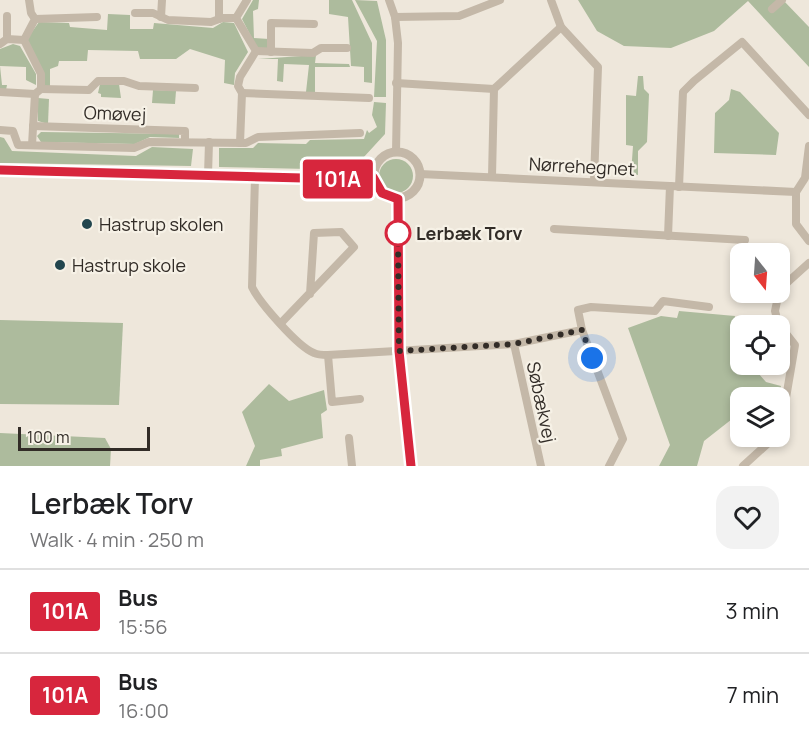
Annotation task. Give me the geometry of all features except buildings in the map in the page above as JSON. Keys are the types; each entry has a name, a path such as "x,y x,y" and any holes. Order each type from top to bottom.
{"street":[{"path":"29,0 31,13 36,19"},
{"path":"161,17 162,0"},
{"path":"219,0 219,19"},
{"path":"236,18 247,0"},
{"path":"389,0 395,17 398,43 396,152"},
{"path":"395,17 459,16 500,0"},
{"path":"551,0 561,27 598,66 594,181"},
{"path":"772,9 782,0"},
{"path":"135,13 153,13 168,20 211,22 236,18"},
{"path":"7,16 3,42 24,39"},
{"path":"36,19 97,17"},
{"path":"236,18 256,51"},
{"path":"24,39 36,19"},
{"path":"271,52 271,23 314,24"},
{"path":"492,176 494,89 561,27"},
{"path":"0,130 13,131 18,145 32,145 41,74 24,39"},
{"path":"668,236 675,187 683,92 694,81 742,42 809,115"},
{"path":"256,51 313,53 321,48 347,48"},
{"path":"240,143 242,93 238,86 240,77 256,51"},
{"name":"Omøvej","path":"0,93 89,90 98,81 124,81 139,86 195,88"},
{"path":"396,83 494,89"},
{"path":"242,93 369,98"},
{"name":"Omøvej","path":"33,126 185,131 185,142"},
{"name":"Omøvej","path":"32,145 134,148 149,142 240,143 258,137 360,134"},
{"path":"208,175 209,142"},
{"path":"809,146 805,178 796,192 796,224 809,241"},
{"path":"396,152 411,157 420,174 415,190 398,199 382,193 373,177 378,160 396,152"},
{"path":"0,170 255,177 373,177"},
{"name":"Nørrehegnet","path":"420,174 796,192"},
{"path":"255,177 252,287 259,302 301,345 314,354 399,351"},
{"path":"398,199 399,351 411,466"},
{"path":"554,229 745,240"},
{"path":"281,323 310,294 354,247 341,232 314,233 310,294"},
{"path":"790,281 809,263"},
{"path":"609,466 623,439 582,330 578,310 591,307 655,311 663,301 709,307"},
{"name":"Søbækvej","path":"399,351 514,344 582,330"},
{"path":"790,339 795,345 790,374"},
{"name":"Søbækvej","path":"514,344 541,466"},
{"path":"328,355 332,402 360,399"},
{"path":"349,438 352,466"},
{"path":"743,466 764,447"}],"green space":[{"path":"253,0 259,0 258,9 253,11 254,38 269,39 269,50 257,48 242,19"},
{"path":"329,0 352,0 372,43 372,83 364,82 364,67 351,66 348,17 329,14"},
{"path":"355,0 377,1 386,40 386,97 374,97 377,41"},
{"path":"578,0 783,0 809,27 809,67 748,1 714,31 671,48 624,46 597,31"},
{"path":"108,14 130,15 130,29 153,29 154,23 213,28 223,22 234,23 248,52 235,73 234,85 224,83 225,60 190,49 176,59 140,59 138,51 88,50 87,61 59,61 58,66 50,69 50,87 40,88 41,69 27,39 39,22 69,23 70,27 107,30"},
{"path":"13,44 20,46 36,74 36,85 26,80 26,67 0,66 0,49"},
{"path":"316,55 315,63 349,64 350,67 315,67 315,93 306,92 309,65 284,64 283,82 277,81 278,59 258,59"},
{"path":"0,66 2,85 7,85 6,90 0,90"},
{"path":"638,76 643,76 644,89 649,94 647,142 638,151 638,175 631,174 633,146 626,145 626,95 636,96"},
{"path":"100,84 119,84 121,98 101,97 98,93"},
{"path":"731,89 740,92 779,133 776,155 714,153 715,113 729,100"},
{"path":"153,90 176,91 175,104 152,103"},
{"path":"38,98 49,99 48,124 38,121"},
{"path":"374,102 386,103 385,134 352,170 219,167 219,148 253,148 258,143 306,144 310,140 364,139 367,130 369,133 377,127 372,115"},
{"path":"41,132 179,134 179,138 150,137 135,144 41,142 37,136"},
{"path":"0,137 4,138 12,151 136,156 152,147 193,149 191,166 0,163"},
{"path":"396,159 408,164 413,176 408,188 396,193 384,188 379,176 384,164"},
{"path":"679,311 730,316 730,375 760,375 766,382 781,386 730,387 730,421 704,441 697,466 659,466 670,445 628,328 661,316 677,318"},
{"path":"0,320 123,323 119,405 0,404"},
{"path":"269,384 289,401 324,390 327,410 321,414 323,438 281,449 282,456 260,460 260,466 246,466 255,446 242,412"},
{"path":"0,433 105,438 111,449 110,466 0,466"}],"bus line":[{"name":"101A","path":"0,170 326,179 373,177 382,193 390,198 398,199 399,351 411,466"}],"place":[{"name":"Hastrup skolen","path":"87,224"},
{"name":"Lerbæk Torv","path":"398,233"},
{"name":"Hastrup skole","path":"60,265"}],"route":[{"path":"398,233 399,351 514,344 582,330 592,358"}]}
